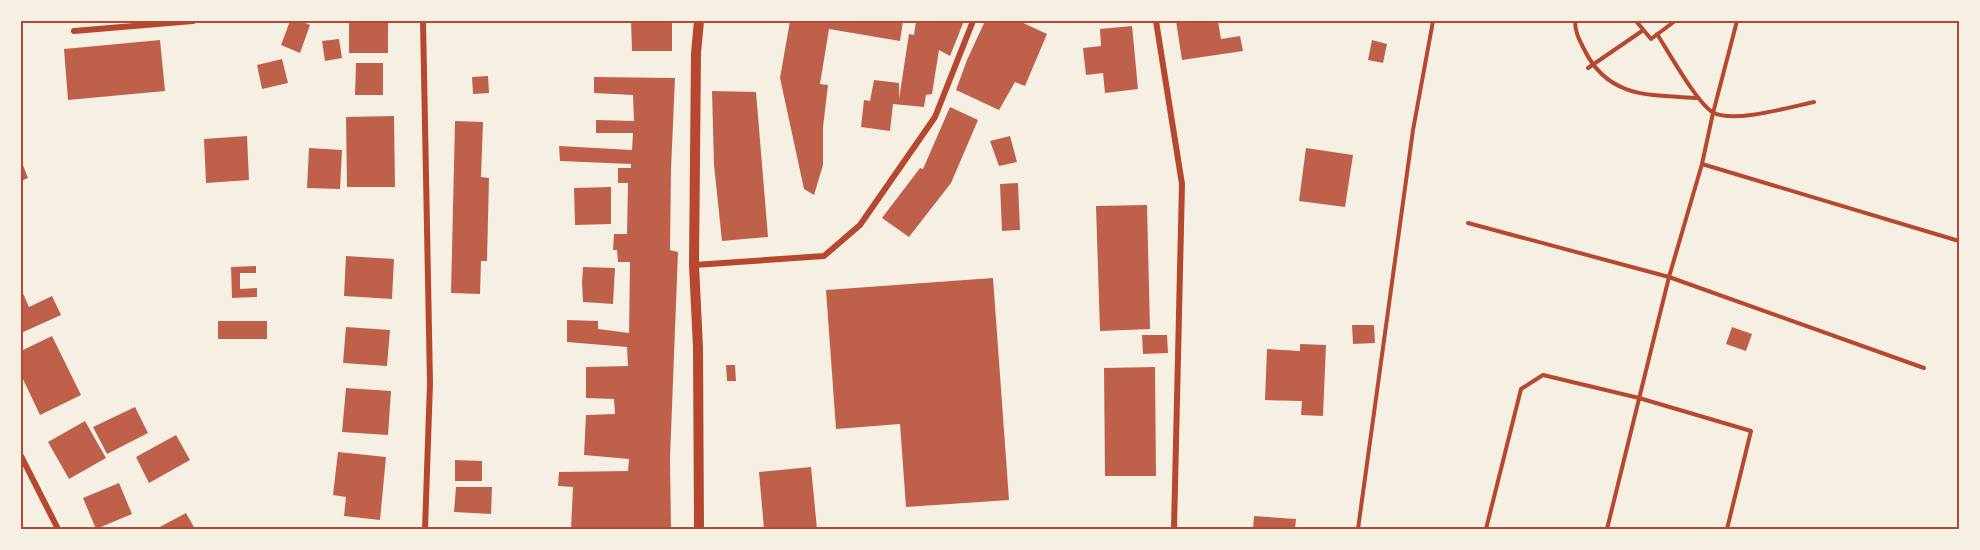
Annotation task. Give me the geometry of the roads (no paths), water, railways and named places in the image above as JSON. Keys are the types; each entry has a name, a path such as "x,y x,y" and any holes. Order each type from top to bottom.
{"street":[{"path":"74,31 193,21"},
{"path":"423,21 430,383 425,529"},
{"path":"699,21 696,53 694,265 698,348 699,529"},
{"path":"694,265 824,256 860,225 935,117 973,21"},
{"path":"1156,21 1182,184 1174,529"},
{"path":"21,456 58,529"}]}
